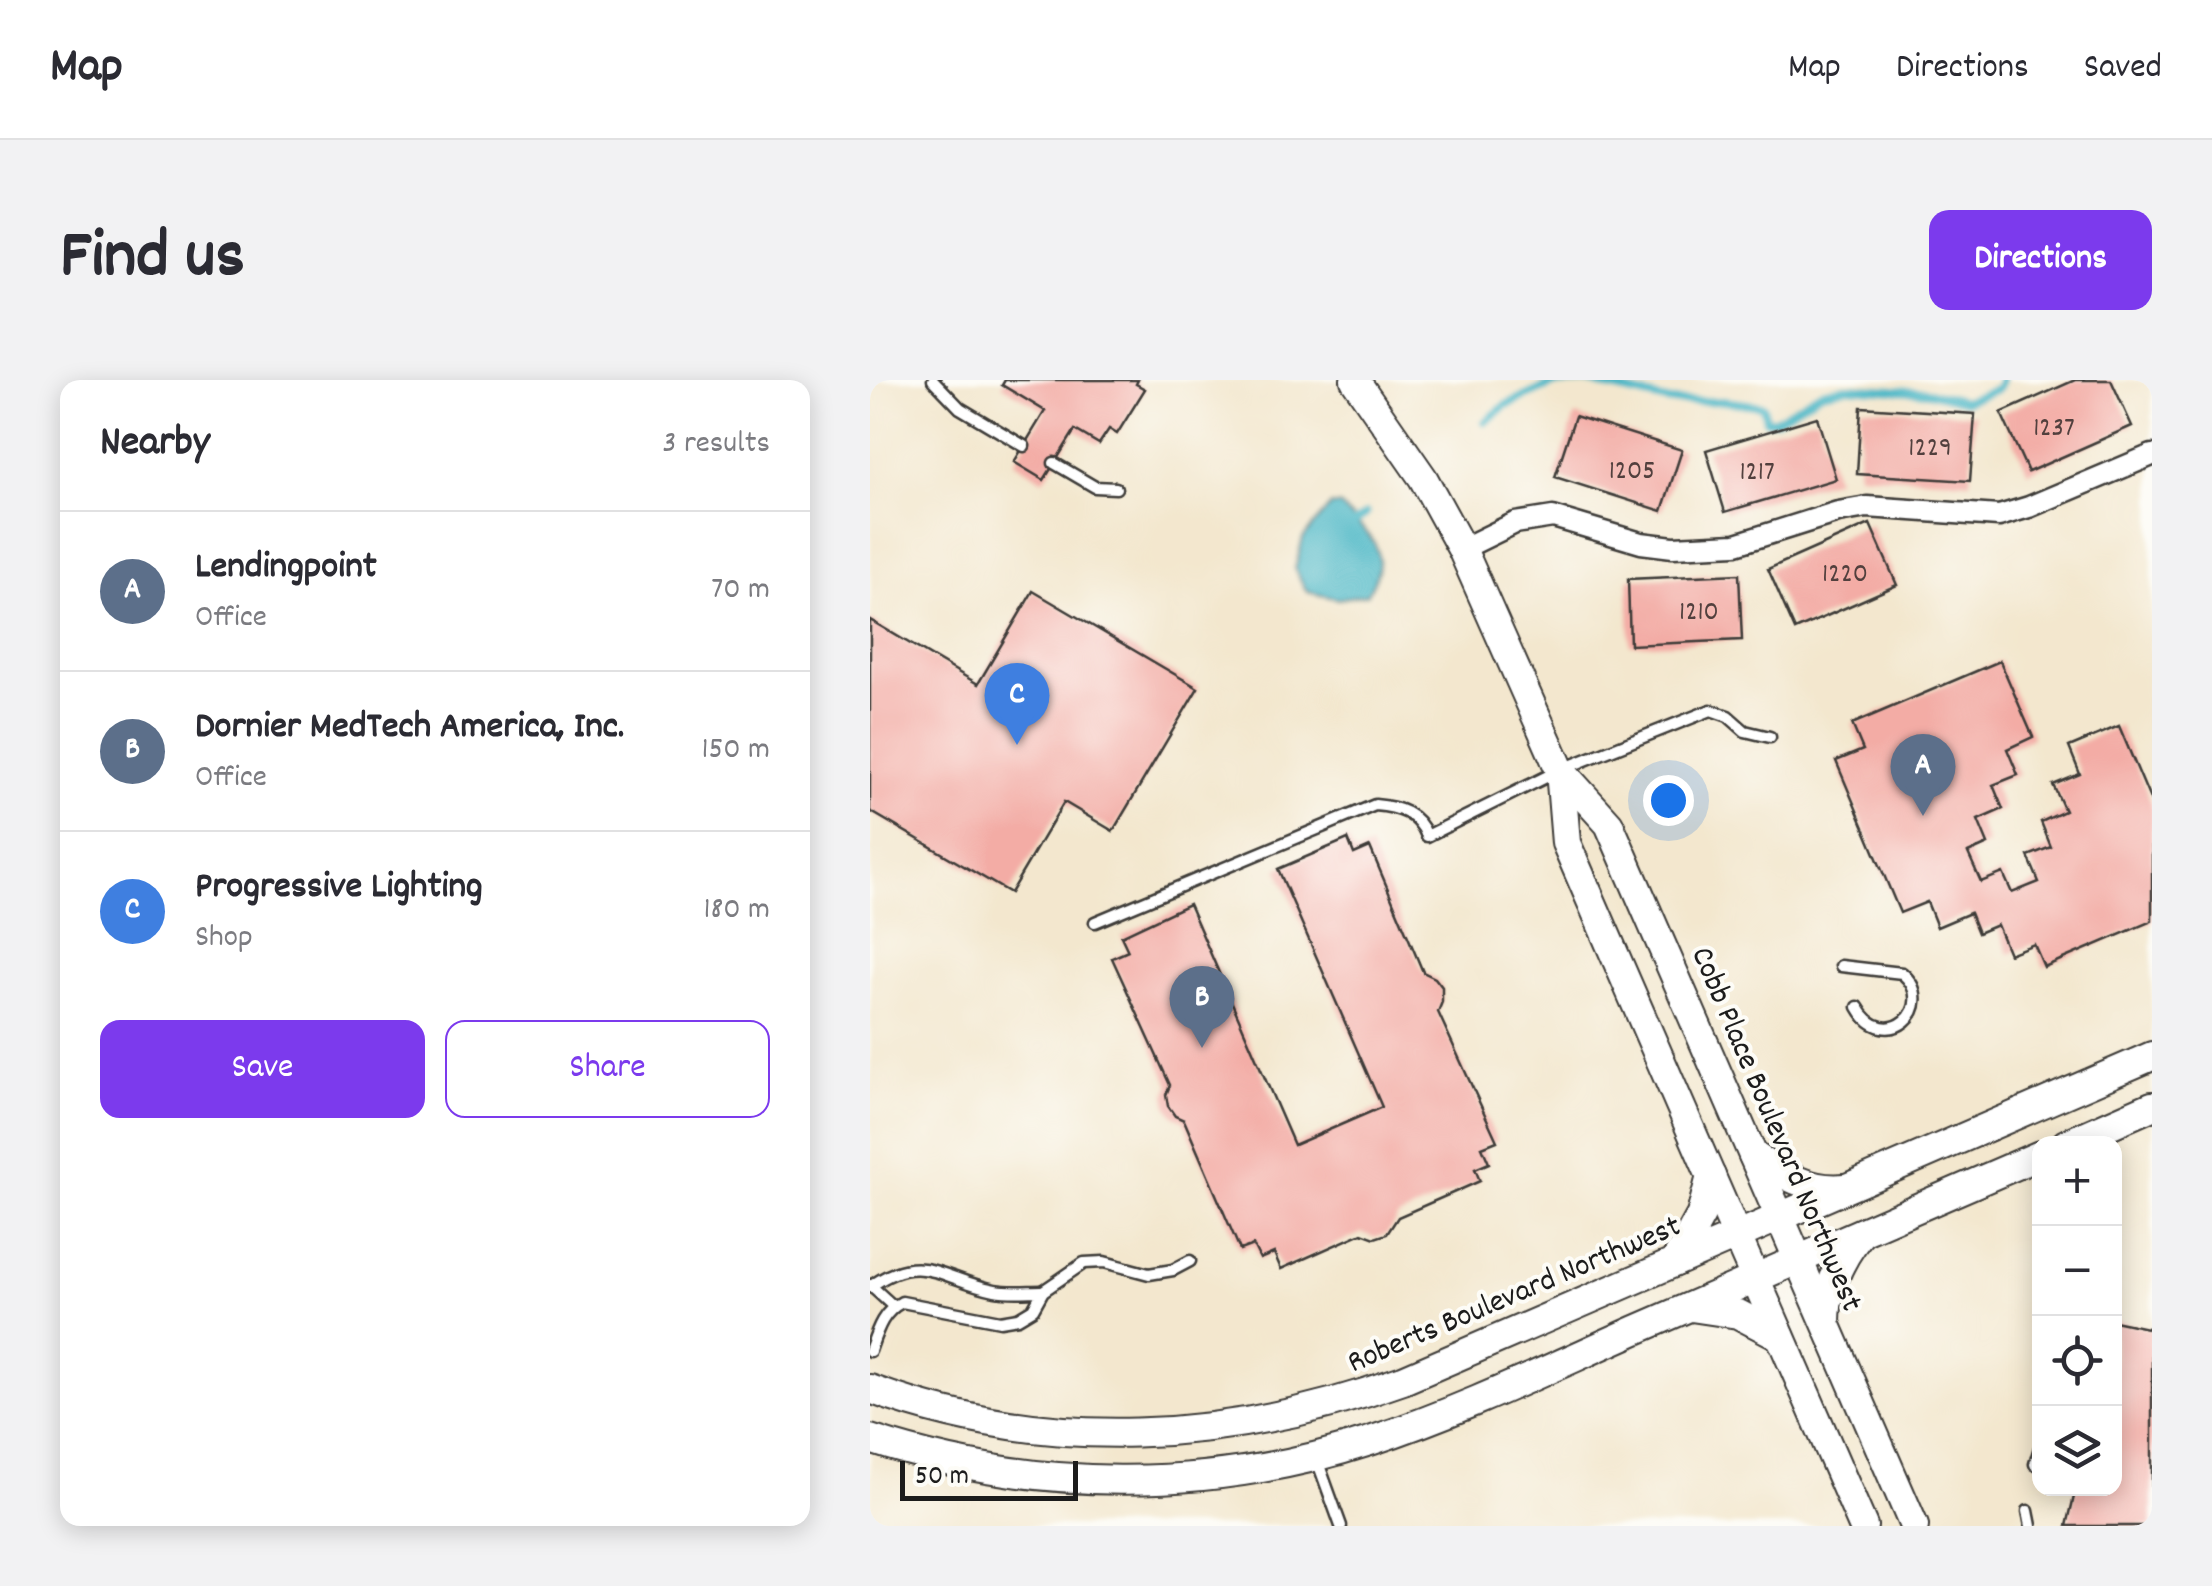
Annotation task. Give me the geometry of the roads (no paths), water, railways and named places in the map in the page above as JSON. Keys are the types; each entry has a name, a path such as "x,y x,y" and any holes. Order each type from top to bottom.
{"street":[{"name":"Cobb Place Boulevard Northwest","path":"1355,380 1423,478 1462,549 1560,770 1609,824 1914,1526"},
{"path":"1462,549 1515,523 1553,516 1641,543 1707,547 1736,544 1838,512 1868,507 1999,516 2029,508 2152,456"},
{"name":"Cobb Place Boulevard Northwest","path":"1560,770 1566,843 1863,1526"},
{"name":"Roberts Boulevard Northwest","path":"870,1389 931,1409 1042,1429 1140,1434 1228,1426 1322,1407 1404,1380 2152,1056"},
{"path":"2084,1136 2152,1106"},
{"path":"1753,1156 1810,1185 1846,1188"},
{"path":"870,1438 974,1466 1088,1479 1170,1480 1316,1456 1368,1442 1446,1412 2032,1158"},
{"path":"1675,1262 1697,1226 1711,1176"},
{"path":"1826,1323 1836,1272 1861,1232"},
{"path":"1690,1307 1738,1314 1780,1336"}],"lane":[{"path":"933,380 960,408 1024,446"},
{"path":"1054,464 1095,488 1116,488"},
{"path":"1095,922 1376,805 1405,811 1422,824 1427,836 1560,770 1711,710 1728,716 1745,731 1770,737"},
{"path":"1841,966 1902,974 1909,980 1916,998 1913,1013 1891,1028 1876,1027 1858,1008"},
{"path":"870,1351 880,1321 893,1306 910,1301 945,1312 1000,1321 1018,1318 1033,1309 1042,1291 1084,1263 1104,1262 1149,1274 1174,1270 1190,1261"},
{"path":"893,1306 871,1286 900,1269 928,1268 996,1290 1042,1291"},
{"path":"1316,1456 1341,1526"},
{"path":"2028,1510 2031,1526"}],"water":[{"path":"1331,505 1341,506 1369,536 1379,555 1375,579 1367,594 1338,599 1307,592 1295,569 1303,538"}],"waterway":[{"path":"1485,422 1506,405 1553,384 1587,382 1671,402 1724,401 1763,406 1766,420 1775,420 1821,392 1846,387 1928,392 1965,401 1997,389 2001,380"},
{"path":"1356,522 1366,514"}],"place":[{"name":"Progressive Lighting","path":"1017,745"},
{"name":"Lendingpoint","path":"1923,816"},
{"name":"Dornier MedTech America, Inc.","path":"1202,1048"}]}
